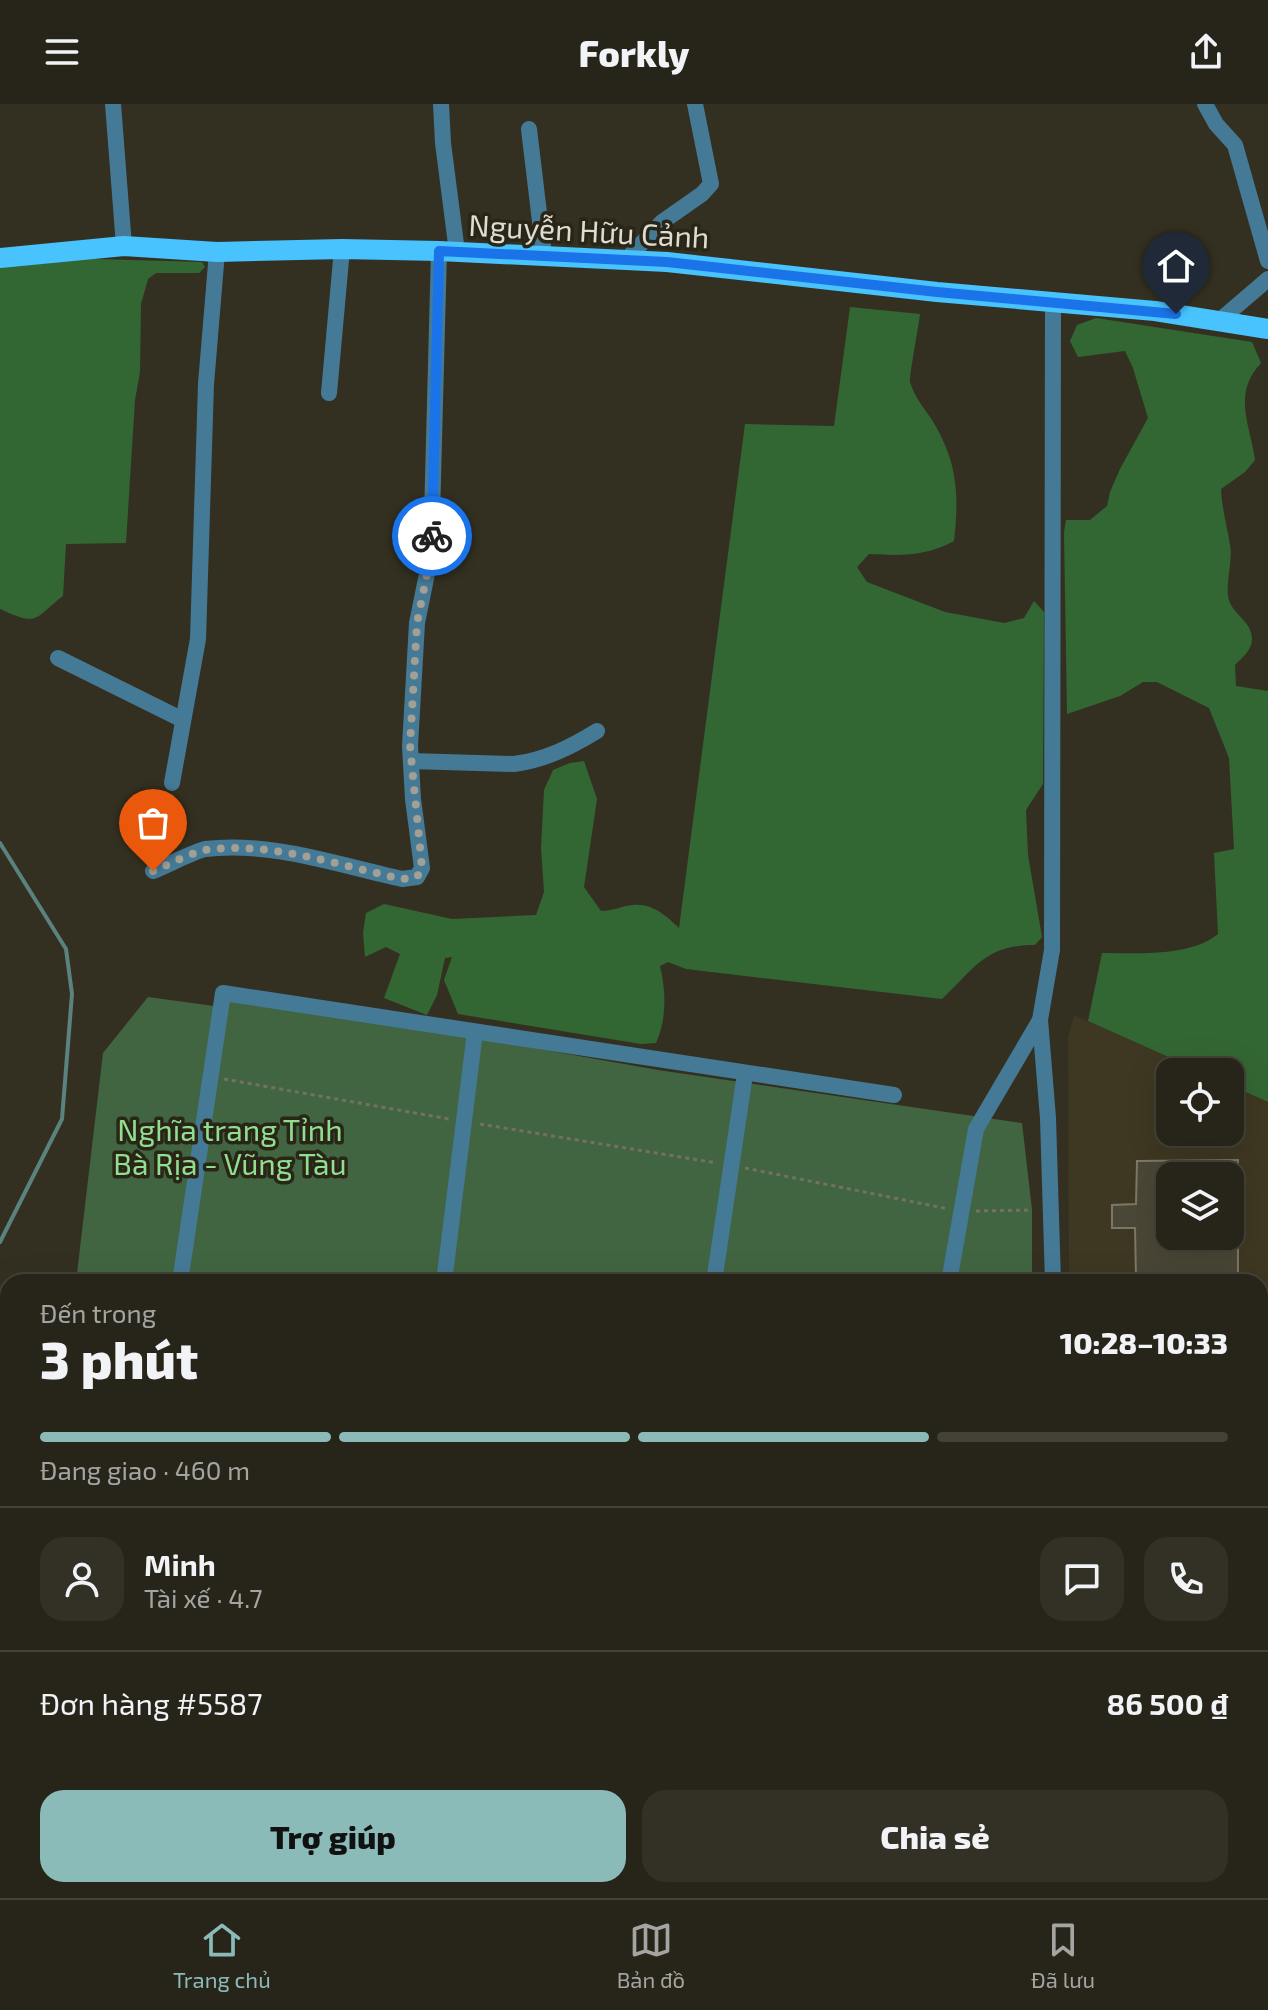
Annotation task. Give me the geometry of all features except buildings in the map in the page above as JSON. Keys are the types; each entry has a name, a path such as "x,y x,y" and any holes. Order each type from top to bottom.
{"main road":[{"name":"Nguyễn Hữu Cảnh","path":"0,258 124,246 217,252 342,249 544,255 667,262 937,292 1155,311 1268,329"}],"street":[{"path":"113,104 124,246"},
{"path":"153,871 201,850 259,848 402,879 417,877 422,868 411,761 417,623 431,554 448,251 441,104"},
{"path":"625,261 662,222 711,184 695,104"},
{"path":"1205,104 1210,116 1235,145 1268,261"},
{"path":"529,129 544,255"},
{"path":"329,393 342,249"},
{"path":"172,783 198,639 206,384 217,252"},
{"path":"1219,321 1268,279"},
{"path":"1053,301 1052,950 1040,1020 1048,1118 1053,1274"},
{"path":"58,658 183,720"},
{"path":"411,761 530,762 572,747 597,731"},
{"path":"181,1274 223,993 894,1095"},
{"path":"950,1274 976,1129 1040,1020"},
{"path":"445,1274 475,1032"},
{"path":"715,1274 745,1074"}],"path":[{"path":"211,1077 731,1165 962,1211 1032,1210"}],"shaded area":[{"path":"1074,1015 1171,1058 1156,1058 1156,1146 1244,1146 1244,1091 1268,1102 1268,1274 1069,1274 1068,1038"}],"green space":[{"path":"61,258 202,262 205,267 199,273 156,273 148,279 141,304 140,372 135,400 126,543 66,544 63,596 40,615 29,619 0,609 0,267"},
{"path":"850,307 920,314 910,382 943,440 952,467 956,495 954,541 934,550 913,554 869,554 857,567 867,582 945,612 1004,623 1024,618 1034,601 1044,612 1043,784 1026,810 1028,855 1042,937 1035,945 1004,949 982,960 942,999 686,969 668,962 660,966 664,1005 656,1043 641,1044 458,1014 444,980 452,957 445,958 437,995 427,1015 384,998 400,954 386,947 365,957 363,933 366,913 384,904 452,919 536,915 544,892 541,848 544,790 553,770 570,763 584,761 597,799 584,887 601,911 633,905 647,906 659,911 679,928 745,424 834,426"},
{"path":"1096,318 1252,342 1261,363 1252,375 1245,398 1255,460 1245,472 1221,489 1231,551 1228,596 1233,608 1249,627 1252,639 1248,650 1235,665 1236,686 1268,691 1268,1102 1244,1091 1244,1058 1171,1058 1088,1021 1102,953 1178,950 1193,947 1218,934 1214,853 1234,849 1229,758 1209,708 1157,682 1143,682 1120,696 1067,714 1066,520 1090,520 1107,506 1120,469 1148,418 1125,351 1078,357 1070,341 1077,325"},
{"name":"Nghĩa trang Tỉnh Bà Rịa - Vũng Tàu","path":"223,993 658,1070 1022,1123 1032,1210 1032,1274 77,1274 103,1053 148,997 221,1007"}],"waterway":[{"path":"0,843 66,949 72,994 62,1119 0,1242"}],"way so far":[{"path":"153,871 201,850 259,848 402,879 417,877 422,868 410,746 417,623 432,536"}],"route":[{"path":"432,536 439,251 667,262 937,292 1176,314"}]}
